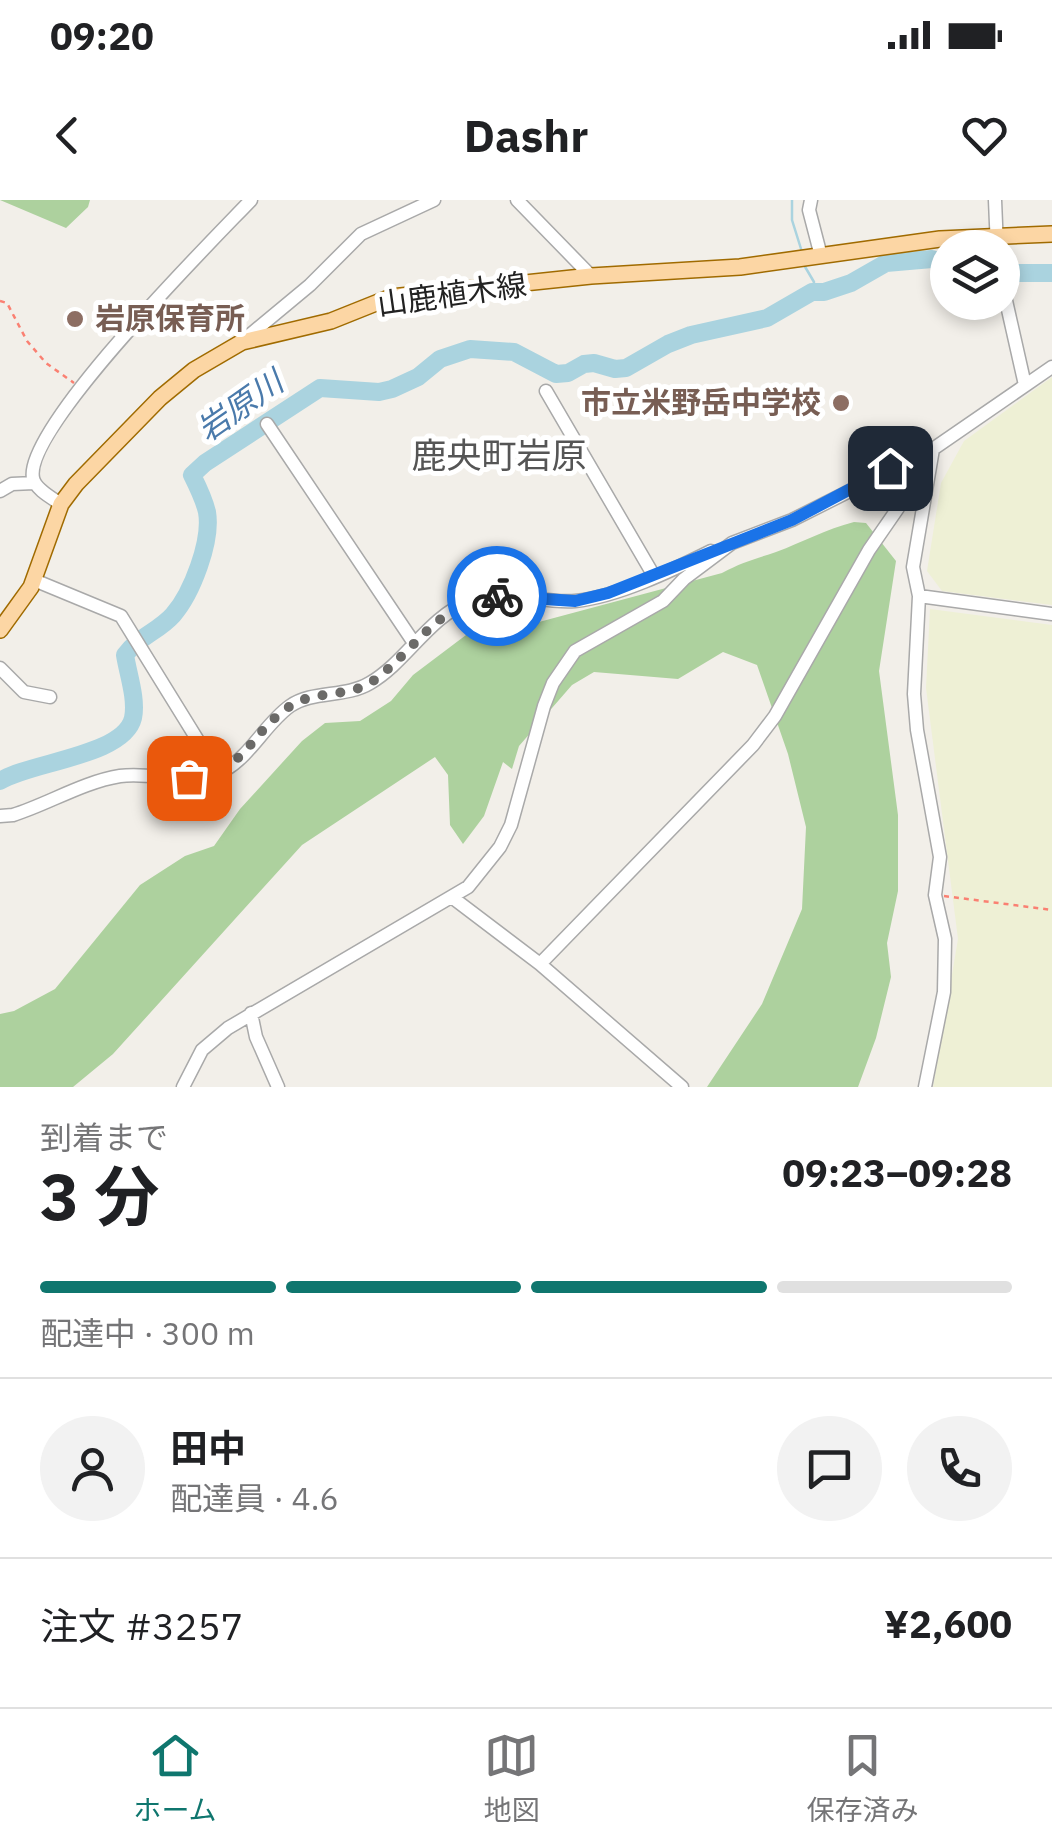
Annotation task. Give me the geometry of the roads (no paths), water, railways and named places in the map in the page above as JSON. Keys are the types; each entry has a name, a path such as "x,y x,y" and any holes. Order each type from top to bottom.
{"main road":[{"name":"山鹿植木線","path":"1020,239 1052,234"},
{"name":"山鹿植木線","path":"0,630 34,580 60,504 98,458 194,370 242,342 331,321 391,298 810,258 930,240"}],"street":[{"path":"34,483 34,462 82,388 128,330 251,200"},
{"path":"242,342 310,285 361,234 434,200"},
{"path":"518,200 591,276"},
{"path":"810,200 810,258"},
{"path":"996,200 997,230"},
{"path":"1009,320 1025,385"},
{"path":"0,816 12,816 114,777 135,774 189,778 218,774 230,768 288,707 304,699 371,683 449,612 470,600 506,596 575,601 654,576 806,514 933,449 1052,367"},
{"path":"546,391 654,576"},
{"path":"267,424 414,643"},
{"path":"925,1087 944,992 946,939 935,895 940,857 914,694 918,596 913,567 933,449"},
{"path":"540,964 753,744 775,716 869,550 898,508 901,499 890,468"},
{"path":"0,491 12,484 34,483 60,504"},
{"path":"184,1087 202,1050 215,1037 468,887 500,847 511,824 544,706 553,683 575,651 663,601 684,579 732,542"},
{"path":"34,580 115,612 218,774"},
{"path":"918,596 1052,614"},
{"path":"0,668 24,692 50,697"},
{"path":"454,898 540,964 682,1087"},
{"path":"252,1013 256,1037 278,1087"}],"waterway":[{"path":"792,200 792,220 802,252"},
{"name":"岩原川","path":"0,781 95,750 126,731 133,718 134,703 125,655 173,615 193,580 203,552 207,512 192,475 320,388 379,392 392,389 418,377 440,359 470,349 514,352 556,374 594,363 626,368 668,344 767,318 812,292 851,283 886,263 930,259"},
{"path":"804,265 814,282 812,292"},
{"name":"岩原川","path":"1020,273 1052,273"}],"place":[{"name":"岩原保育所","path":"75,319"},
{"name":"市立米野岳中学校","path":"841,403"}],"district":[{"name":"鹿央町岩原","path":"499,456"}]}
